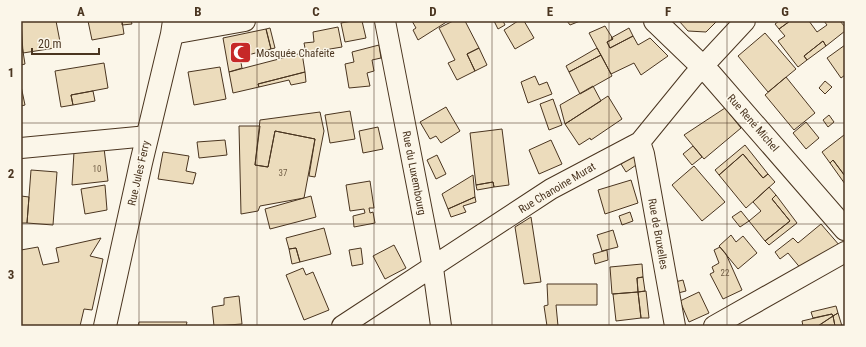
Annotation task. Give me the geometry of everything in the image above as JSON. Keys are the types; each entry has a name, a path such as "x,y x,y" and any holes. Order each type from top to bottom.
{"street":[{"path":"173,27 245,21"},
{"name":"Rue du Luxembourg","path":"385,21 433,268 441,326"},
{"name":"Rue René Michel","path":"655,21 703,66 845,229"},
{"name":"Rue Chanoine Murat","path":"342,326 433,268 550,189 640,142 703,66 745,21"},
{"name":"Rue Jules Ferry","path":"105,326 173,27"},
{"path":"21,148 148,136"},
{"name":"Rue de Bruxelles","path":"640,142 644,154 675,326"},
{"path":"714,326 845,252"}],"building":[{"path":"21,21 56,21 61,47 23,53"},
{"path":"88,21 122,21 124,34 92,40"},
{"path":"122,21 131,21 132,24 122,25"},
{"path":"362,21 366,38 345,42 341,23"},
{"path":"412,21 448,21 418,40 413,30 416,28"},
{"path":"453,21 465,21 479,48 467,54 475,71 457,80 448,63 455,60 439,28"},
{"path":"494,21 503,21 505,25 498,29"},
{"path":"518,21 524,21 534,38 515,49 504,30"},
{"path":"567,21 580,21 570,25"},
{"path":"679,21 717,21 706,32 688,31"},
{"path":"779,21 790,21 779,29 775,24"},
{"path":"790,21 809,21 817,32 827,25 824,21 840,21 845,27 845,31 826,46 823,41 804,56 807,60 798,67 778,41 785,36 779,29"},
{"path":"605,26 613,39 607,42 610,48 633,36 638,45 650,38 668,56 641,75 634,63 611,74 589,33"},
{"path":"338,27 342,47 306,53 304,43 314,42 313,32"},
{"path":"270,28 275,48 271,49 266,29"},
{"path":"629,28 633,36 610,48 607,42 613,39 611,38"},
{"name":"Mosquée Chafeite","path":"266,29 271,49 240,57 242,68 229,72 223,38"},
{"path":"765,33 796,69 768,92 738,56"},
{"path":"21,39 25,64 21,65"},
{"path":"823,41 826,46 807,60 804,56"},
{"path":"379,45 381,58 372,60 374,71 367,73 370,86 349,88 345,64 354,62 352,52"},
{"path":"845,45 845,75 841,78 827,58"},
{"path":"479,48 487,65 475,71 467,54"},
{"path":"597,48 601,55 569,72 566,66"},
{"path":"302,53 305,72 258,84 259,87 233,93 229,72"},
{"path":"601,55 612,76 580,94 569,72"},
{"path":"104,63 108,88 71,95 73,105 61,107 55,71"},
{"path":"220,67 226,99 194,105 188,72"},
{"path":"305,72 306,82 291,85 289,80 259,87 258,84"},
{"path":"535,76 539,85 547,82 552,94 528,103 521,82"},
{"path":"786,77 815,113 794,130 765,95"},
{"path":"825,81 832,87 825,94 819,88"},
{"path":"21,86 25,105 21,106"},
{"path":"593,86 601,101 565,124 560,105"},
{"path":"93,91 95,101 73,105 71,95"},
{"path":"608,96 622,119 591,140 590,138 579,145 565,124"},
{"path":"553,99 562,125 549,130 540,104"},
{"path":"446,107 460,131 441,143 436,136 430,139 420,122"},
{"path":"725,108 741,128 704,159 684,135"},
{"path":"350,111 355,139 330,143 325,115"},
{"path":"320,112 324,131 315,177 309,176 315,139 275,131 268,167 255,165 260,120"},
{"path":"829,115 834,122 828,127 823,120"},
{"path":"806,122 819,138 806,149 793,133"},
{"path":"239,126 260,126 255,165 268,167 275,131 315,139 304,198 260,206 258,211 241,214"},
{"path":"378,127 383,149 363,153 359,131"},
{"path":"502,129 509,185 494,187 493,182 476,185 470,133"},
{"path":"844,135 845,176 833,160 830,163 822,152"},
{"path":"225,140 227,155 199,158 197,142"},
{"path":"551,140 562,164 539,174 529,150"},
{"path":"745,145 768,174 763,178 743,154 719,175 715,170"},
{"path":"693,146 702,157 692,165 683,154"},
{"path":"104,148 108,181 72,185 74,152"},
{"path":"163,152 189,156 186,171 196,173 193,184 158,179"},
{"path":"743,154 763,178 768,174 775,182 746,208 719,175"},
{"path":"437,155 446,174 436,179 427,160"},
{"path":"633,156 639,163 626,172 621,164"},
{"path":"833,160 845,176 845,184 830,163"},
{"path":"694,166 725,202 702,221 672,185"},
{"path":"31,170 57,172 53,225 27,223"},
{"path":"473,175 475,197 448,209 442,194"},
{"path":"631,180 638,203 605,214 598,190"},
{"path":"370,181 374,208 369,208 370,213 373,212 375,223 354,227 353,216 365,213 364,209 350,211 346,185"},
{"path":"493,182 494,187 477,190 476,185"},
{"path":"105,185 107,210 85,214 81,189"},
{"path":"769,187 776,195 772,199 790,221 765,241 749,221 761,211 753,202"},
{"path":"776,195 797,223 769,245 765,241 790,221 772,199"},
{"path":"21,196 29,197 27,223 21,223"},
{"path":"311,196 316,217 270,229 265,209"},
{"path":"475,197 476,202 463,206 466,212 451,217 448,209"},
{"path":"741,211 749,221 740,227 732,217"},
{"path":"630,212 633,221 622,225 619,216"},
{"path":"531,217 541,282 524,284 515,227"},
{"path":"821,224 840,246 802,270 788,253 780,259 775,252 793,238 798,243"},
{"path":"324,228 331,254 300,262 296,248 289,249 286,238"},
{"path":"613,230 618,247 602,251 597,235"},
{"path":"731,235 736,242 743,236 757,253 738,269 719,246"},
{"path":"101,238 90,256 103,259 92,310 84,309 80,326 21,326 21,250 38,247 43,265 59,262 56,248"},
{"path":"394,245 406,268 385,279 373,256"},
{"path":"720,247 726,254 742,290 723,299 710,274 714,272 712,267 719,263 714,250"},
{"path":"296,248 300,262 292,264 289,249"},
{"path":"361,248 363,264 352,266 349,250"},
{"path":"607,250 608,260 595,264 593,254"},
{"path":"642,264 643,277 637,278 638,292 612,294 610,267"},
{"path":"303,268 306,275 313,272 329,310 304,320 286,275"},
{"path":"643,277 645,291 638,292 637,278"},
{"path":"683,280 686,291 678,293 675,282"},
{"path":"547,284 597,284 597,305 556,305 558,326 547,326 544,306 548,305"},
{"path":"646,291 649,318 641,318 638,292"},
{"path":"638,292 641,318 616,321 613,294"},
{"path":"699,292 709,313 689,322 680,301"},
{"path":"239,296 242,324 214,326 212,307 224,305 224,298"},
{"path":"836,306 838,313 833,316 832,314 813,318 811,312"},
{"path":"838,313 842,326 835,326 833,316"},
{"path":"832,314 833,316 818,326 803,326 802,321"},
{"path":"833,316 835,326 818,326"},
{"path":"139,322 187,322 186,326 138,326"}],"place":[{"name":"Mosquée Chafeite","path":"241,53"}]}
